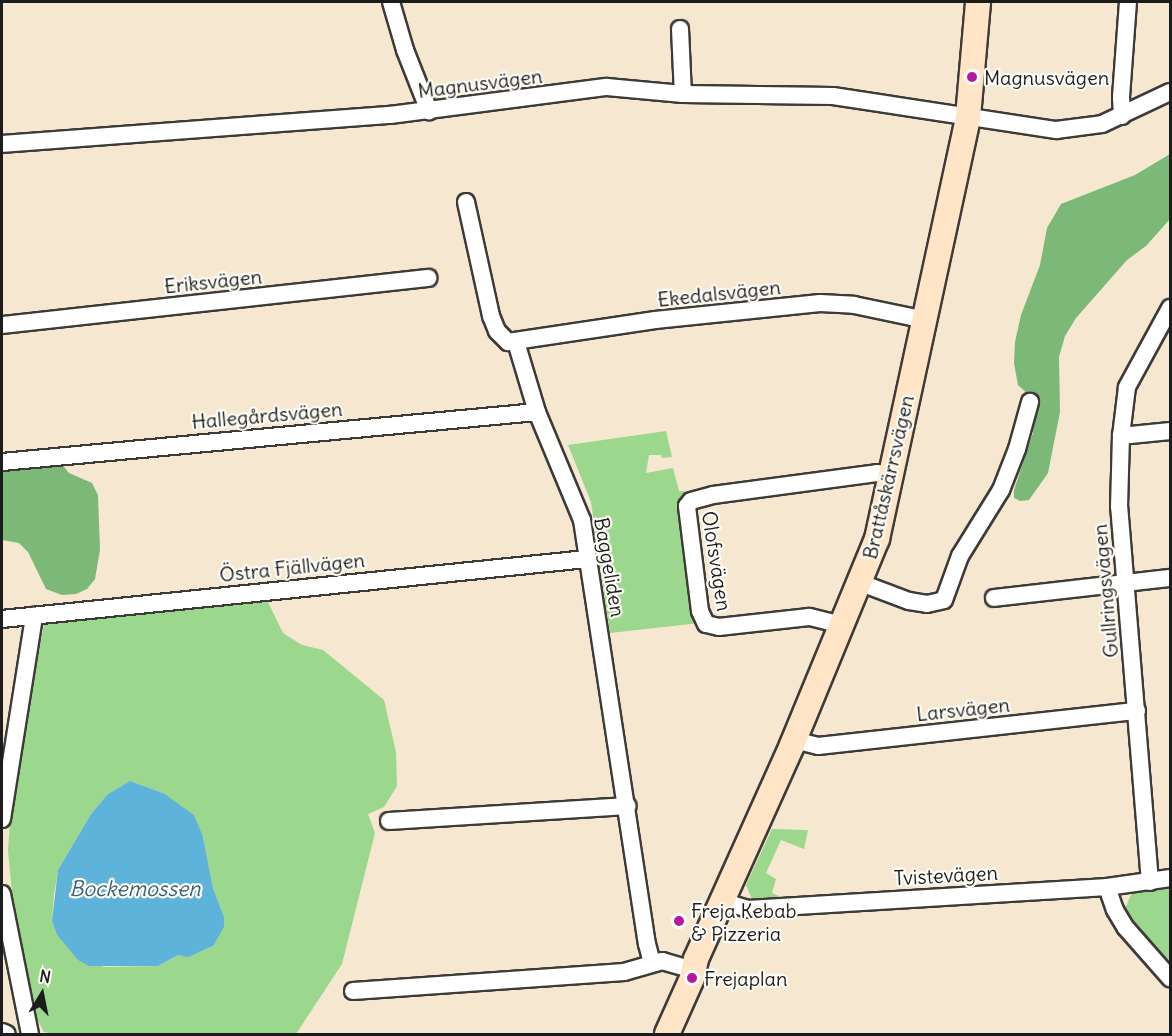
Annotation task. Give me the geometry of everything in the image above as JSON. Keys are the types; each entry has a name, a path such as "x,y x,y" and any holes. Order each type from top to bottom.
{"street":[{"path":"391,2 405,50 429,111"},
{"name":"Brattåskärrsvägen","path":"667,1035 692,965 724,902 861,583 877,539 968,117 978,2"},
{"path":"1122,116 1121,98 1128,2"},
{"path":"680,29 683,94"},
{"name":"Magnusvägen","path":"2,144 429,111 607,87 683,94 806,94 1056,130 1089,127 1122,116 1170,92"},
{"path":"466,202 491,316 503,339 516,342"},
{"name":"Eriksvägen","path":"2,325 428,278"},
{"name":"Ekedalsvägen","path":"516,342 655,320 820,303 854,305 926,320"},
{"name":"Gullringsvägen","path":"1149,882 1119,507 1121,436 1127,387 1170,308"},
{"name":"Baggeliden","path":"516,342 537,412 582,520 628,806 647,944 652,963"},
{"path":"861,583 909,601 927,604 944,600 960,556 1001,490 1015,456 1030,402"},
{"name":"Hallegårdsvägen","path":"2,462 537,412"},
{"path":"1121,436 1170,431"},
{"name":"Olofsvägen","path":"842,625 809,617 719,627 706,624 702,620 698,600 687,506 691,501 713,495 877,473 891,475"},
{"name":"Östra Fjällvägen","path":"2,619 587,559"},
{"path":"994,598 1170,578"},
{"path":"2,819 34,616"},
{"name":"Larsvägen","path":"794,740 818,746 1137,711"},
{"path":"389,821 628,806"},
{"name":"Tvistevägen","path":"724,902 748,909 1107,887 1170,878"},
{"path":"1107,887 1115,910 1126,928 1170,978"},
{"path":"2,894 30,1035"},
{"path":"353,990 624,972 652,963 672,962 692,965"},
{"name":"Brattåskärrsvägen","path":"656,1035 681,973 692,965"},
{"path":"2,1032 7,1035"}],"green space":[{"path":"1170,154 1170,219 1146,246 1127,260 1076,318 1065,336 1059,357 1060,412 1048,473 1029,500 1020,501 1014,498 1014,490 1033,433 1034,410 1031,397 1018,385 1014,363 1015,342 1021,315 1040,265 1047,228 1061,204 1135,175"},
{"path":"666,431 672,457 662,458 661,455 649,455 646,473 673,468 679,491 685,491 684,501 700,623 610,633 591,502 568,445"},
{"path":"2,464 62,464 69,473 92,483 98,495 100,550 95,579 87,589 76,594 62,595 46,589 28,552 19,543 2,540"},
{"path":"260,600 268,602 283,633 302,645 323,650 384,700 396,752 397,786 384,807 368,814 375,833 342,964 296,1034 55,1034 44,1032 36,1017 13,904 8,851 11,805 44,624 48,619","holes":["130,781 163,793 203,837 213,888 224,917 213,946 188,956 178,955 158,966 105,967 78,960 57,935 52,921 58,870 91,814 108,794"]},
{"path":"772,829 808,830 804,849 781,840 766,873 776,879 772,893 781,897 781,900 753,902 746,885"},
{"path":"1170,884 1170,961 1141,931 1125,909 1134,887"}],"water":[{"name":"Bockemossen","path":"130,781 163,793 194,815 203,837 213,888 224,917 224,927 213,946 188,957 178,955 158,966 89,966 78,960 57,935 52,921 58,870 91,814 108,794"}],"place":[{"name":"Magnusvägen","path":"972,77"},
{"name":"Freja Kebab & Pizzeria","path":"679,921"},
{"name":"Frejaplan","path":"692,978"}]}
